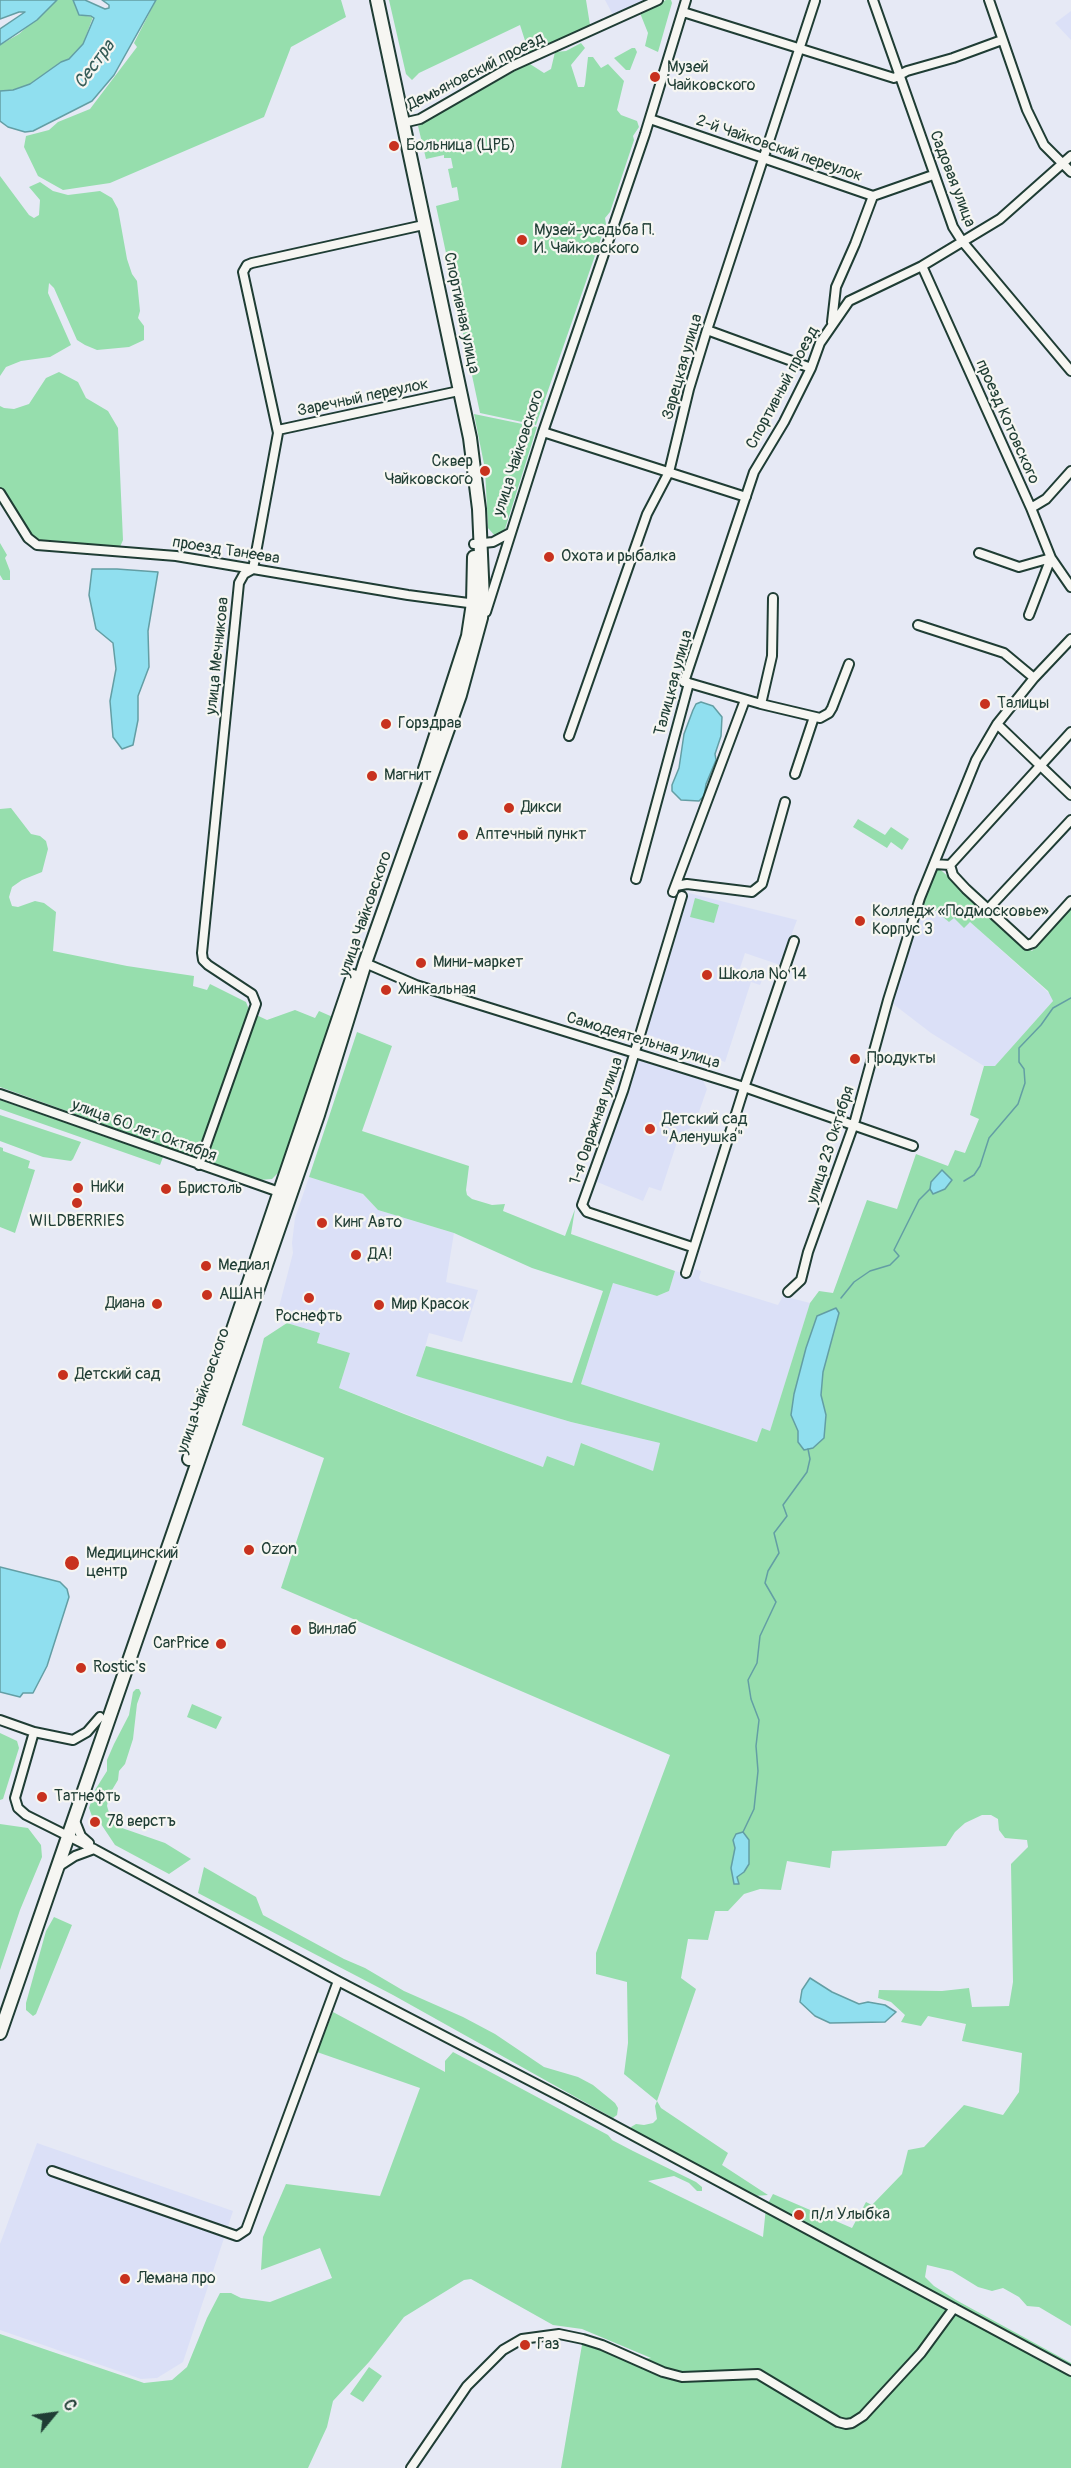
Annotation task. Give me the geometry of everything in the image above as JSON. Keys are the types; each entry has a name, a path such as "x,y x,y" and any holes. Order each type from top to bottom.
{"highway":[{"name":"Спортивная улица","path":"370,0 454,392 468,469 478,544"},
{"name":"Спортивная улица","path":"377,0 476,473 477,637"},
{"name":"Спортивная улица","path":"471,620 478,604"},
{"name":"улица Чайковского","path":"64,1833 74,1816 285,1194 444,714 471,620"},
{"name":"улица Чайковского","path":"64,1833 100,1717 285,1194 345,1034 365,963 450,726 477,637"},
{"path":"0,2033 56,1868 64,1833"},
{"path":"0,2011 64,1833"}],"street":[{"name":"Демьяновский проезд","path":"404,123 420,118 512,66 658,0"},
{"name":"улица Чайковского","path":"477,637 543,432 650,119 686,0"},
{"name":"Садовая улица","path":"873,0 953,227 962,241 1071,371"},
{"path":"989,0 1031,118 1044,145 1071,172"},
{"name":"Зарецкая улица","path":"568,736 647,514 669,472 689,389 707,330 815,1"},
{"path":"683,12 798,50 894,78 1002,40"},
{"name":"2-й Чайковский переулок","path":"650,119 873,196 933,175"},
{"path":"832,324 849,301 922,266 1000,219 1071,156"},
{"path":"832,324 836,287 873,196"},
{"name":"улица Мечникова","path":"199,1165 256,1004 252,993 208,965 203,960 202,953 239,583 244,574 253,569 278,430 243,276 244,268 252,263 418,226"},
{"name":"проезд Котовского","path":"922,266 1031,508 1051,558 1071,587"},
{"name":"Спортивный проезд","path":"746,497 754,472 784,422 811,368 820,343 832,324"},
{"path":"707,330 811,368"},
{"name":"Заречный переулок","path":"278,430 454,392"},
{"path":"543,432 746,497"},
{"path":"1031,508 1046,499 1071,471"},
{"name":"проезд Танеева","path":"0,493 28,538 37,545 176,556 408,595 478,604"},
{"name":"Талицкая улица","path":"636,879 689,683 684,682 746,497"},
{"path":"478,544 493,542 510,533"},
{"path":"979,553 1019,567 1051,558"},
{"path":"1029,615 1051,558"},
{"path":"761,704 772,656 773,598"},
{"path":"918,625 1004,653 1034,678"},
{"path":"950,865 934,864 976,760 997,724 1034,678 1069,644"},
{"path":"689,683 745,700 814,717 824,717 829,713 849,664"},
{"path":"745,700 674,889 687,884 752,892 762,884 785,802"},
{"path":"795,774 814,717"},
{"path":"997,724 1071,795"},
{"path":"950,865 1071,732"},
{"path":"988,909 1071,820"},
{"name":"улица 23 Октября","path":"788,1292 801,1280 808,1252 854,1125 894,978 920,898 934,864"},
{"path":"950,865 953,874 1027,945 1033,943 1071,902"},
{"name":"1-я Овражная улица","path":"682,896 635,1053 583,1207 587,1212 692,1247"},
{"path":"686,1273 692,1247 744,1087 794,941"},
{"name":"Самодеятельная улица","path":"365,963 416,985 744,1087 913,1146"},
{"name":"улица 60 лет Октября","path":"0,1094 285,1194"},
{"path":"0,1720 34,1732 73,1740 87,1732 100,1717"},
{"path":"34,1732 15,1798 18,1808 26,1815 567,2100 1071,2371"},
{"path":"74,1816 81,1836 94,1849"},
{"path":"56,1868 75,1856 94,1849"},
{"path":"52,2171 237,2236 246,2230 338,1981"},
{"path":"411,2468 468,2386 502,2350 522,2339 559,2334 583,2339 663,2372 682,2377 758,2374 838,2422 846,2424 863,2416 921,2353 954,2308"}],"shaded area":[{"path":"605,0 647,0 613,15"},
{"path":"1071,11 1071,40 1055,23"},
{"name":"Школа № 14","path":"689,893 797,920 780,965 745,953 739,971 762,980 760,985 751,982 725,1062 646,1034"},
{"path":"918,904 932,908 949,922 954,917 960,924 970,922 1051,995 1053,1001 995,1066 984,1066 931,1033 888,1000"},
{"name":"Детский сад \"Аленушка\"","path":"637,1057 702,1078 707,1089 694,1126 680,1133 661,1191 649,1187 643,1201 595,1181"},
{"path":"309,1177 363,1194 378,1210 454,1233 446,1282 478,1290 462,1342 429,1333 417,1376 571,1422 660,1443 653,1472 582,1443 574,1466 543,1467 339,1388 350,1353 317,1343 320,1333 287,1323 279,1307 293,1253 295,1218"},
{"path":"695,1269 701,1271 699,1278 701,1281 778,1305 783,1296 810,1303 770,1431 757,1442 581,1384 613,1283 657,1296 669,1291 675,1271 693,1276"},
{"path":"37,2143 233,2211 183,2362 157,2378 141,2379 0,2330 0,2244"}],"green space":[{"path":"57,0 73,0 79,15 93,17 83,44 69,59 30,84 13,90 0,91 0,45 19,34"},
{"path":"156,0 341,0 346,17 291,47 264,117 110,183 63,190 38,176 24,147 26,136 49,130 58,122 90,109 137,47 134,43"},
{"path":"389,0 586,0 590,25 529,53 520,25 419,73 412,80 406,74"},
{"path":"666,0 671,0 672,3 658,52 645,46 648,33 640,13"},
{"name":"Музей-усадьба П. И. Чайковского","path":"581,43 585,48 571,65 578,87 584,87 585,84 588,57 593,57 601,68 608,64 624,81 617,110 621,115 637,121 639,127 633,136 634,140 610,212 605,218 606,224 536,425 480,413 436,206 459,200 457,187 452,188 448,169 453,168 451,158 444,158 444,155 426,159 418,126 522,67 530,64 544,73 551,69 555,52 566,51"},
{"path":"635,48 637,52 630,70 626,70 614,58"},
{"path":"0,176 29,215 34,218 39,215 40,200 29,187 40,182 53,191 68,195 100,191 112,198 118,209 127,259 137,281 140,311 138,318 144,326 144,340 129,347 97,350 85,345 77,340 54,288 49,283 48,293 71,345 50,357 21,361 6,367 0,376"},
{"path":"59,372 78,382 86,398 108,411 118,428 123,540 120,547 44,544 33,541 0,487 0,406 14,409 29,404 46,378"},
{"path":"474,414 537,427 505,529 495,536 488,528 485,469"},
{"path":"0,543 7,555 5,558 10,571 10,580 3,580 0,575"},
{"path":"11,808 31,834 40,836 46,841 48,849 42,872 12,887 9,897 12,906 18,907 35,901 44,903 56,912 53,951 127,966 194,976 193,986 207,990 210,984 246,1002 250,1012 267,1020 295,1010 315,1018 319,1011 335,1018 280,1171 272,1179 259,1180 0,1087 0,809"},
{"path":"858,819 885,835 891,827 909,839 902,850 891,842 887,848 853,827"},
{"path":"934,864 1032,951 1071,908 1071,2326 1039,2307 1027,2306 1019,2297 1003,2288 992,2291 978,2287 952,2271 927,2265 925,2277 934,2286 956,2300 1071,2363 1071,2468 561,2468 583,2339 636,2360 651,2358 582,2329 553,2325 471,2279 464,2280 404,2317 369,2362 333,2401 327,2427 308,2468 0,2468 0,2334 144,2383 172,2380 187,2367 220,2293 231,2293 241,2298 270,2302 332,2278 320,2248 261,2270 263,2237 286,2184 380,2196 420,2088 317,2052 333,2012 445,2072 445,2061 453,2052 608,2135 612,2140 696,2182 702,2187 702,2191 697,2191 689,2183 674,2176 648,2181 763,2237 766,2207 773,2194 852,2228 866,2202 872,2205 902,2174 908,2150 924,2147 964,2105 1003,2115 1019,2092 1022,2053 962,2041 966,2024 928,2016 921,2026 901,2022 905,2015 891,2002 878,1998 879,1990 942,1991 969,1988 972,2007 1009,2006 1013,1982 1011,1864 1028,1847 1027,1840 1005,1838 999,1830 998,1819 991,1815 982,1815 965,1823 955,1832 946,1846 832,1851 830,1868 787,1861 781,1890 760,1889 744,1894 728,1911 715,1911 708,1940 688,1939 681,1978 696,1989 657,2101 624,2074 628,2043 627,1982 596,1974 596,1953 670,1755 281,1588 324,1458 242,1425 264,1338 287,1323 320,1333 317,1343 350,1353 339,1388 543,1467 547,1456 574,1466 581,1443 653,1471 660,1443 571,1422 416,1376 426,1346 572,1383 603,1291 532,1268 454,1233 378,1210 363,1194 309,1177 357,1032 392,1046 362,1131 469,1166 466,1190 467,1195 472,1199 492,1205 505,1204 503,1211 565,1236 575,1209 571,1234 675,1271 669,1291 657,1296 613,1283 581,1384 757,1442 762,1428 770,1431 810,1303 819,1291 833,1293 867,1200 897,1209 916,1154 948,1166 955,1150 965,1153 979,1119 970,1115 984,1066 995,1066 1053,1001 1048,991 970,922 964,928 954,918 949,922 932,908 918,904"},
{"path":"695,898 719,905 714,923 690,917"},
{"path":"0,1100 163,1157 160,1165 0,1109"},
{"path":"0,1115 81,1142 71,1161 43,1157 0,1141"},
{"path":"0,1147 3,1151 30,1161 28,1168 35,1170 15,1233 0,1227"},
{"path":"139,1689 141,1693 137,1704 133,1739 125,1764 119,1771 118,1780 109,1795 107,1806 111,1819 122,1828 165,1843 191,1859 169,1874 115,1845 101,1824 93,1819 89,1808 95,1790 107,1771 107,1760 129,1715 133,1692"},
{"path":"192,1704 222,1717 216,1729 187,1717"},
{"path":"0,1733 17,1741 19,1748 3,1799 0,1800"},
{"path":"0,1824 28,1828 41,1845 42,1857 20,1910 0,1970"},
{"path":"204,1867 256,1897 263,1915 404,1991 495,2034 544,2067 578,2077 593,2085 615,2103 618,2108 617,2115 613,2118 393,1995 198,1893"},
{"path":"54,1917 72,1925 36,2014 33,2016 26,2010 26,2003 46,1931"},
{"path":"657,2101 661,2108 728,2153 722,2165 768,2195 755,2196 632,2131 631,2127 636,2124 653,2123 657,2119 655,2106"},
{"path":"369,2367 382,2376 363,2402 350,2394"}],"water":[{"path":"0,0 57,0 37,20 0,45 0,29 25,12 0,19"},
{"name":"Сестра","path":"73,0 85,0 105,9 109,8 109,5 102,0 156,0 114,75 92,101 33,131 25,132 8,127 0,121 0,91 13,90 30,84 69,59 83,44 94,18 79,15"},
{"path":"92,569 158,572 148,631 149,667 138,696 138,720 133,745 122,749 113,737 110,701 116,669 113,643 96,629 89,595"},
{"path":"701,702 713,706 722,717 721,736 704,796 699,801 681,800 672,791 672,785 679,768 684,734 696,704"},
{"path":"942,1170 952,1180 945,1189 933,1194 930,1189 931,1182"},
{"path":"836,1308 839,1313 823,1372 821,1395 826,1415 824,1438 813,1448 804,1450 798,1442 798,1431 791,1415 794,1394 817,1316"},
{"path":"0,1567 60,1582 67,1589 69,1597 47,1666 33,1693 23,1693 20,1697 0,1692"},
{"path":"743,1832 749,1840 749,1864 737,1877 739,1884 734,1884 731,1868 735,1848 733,1840 736,1834"},
{"path":"810,1978 832,1992 859,2004 868,2002 885,2005 896,2012 885,2022 830,2023 815,2016 800,2002 802,1990"}],"waterway":[{"path":"964,1181 974,1175 980,1166 989,1138 1018,1104 1025,1083 1024,1069 1019,1062 1019,1048 1041,1025 1053,1008 1071,998"},
{"path":"841,1298 854,1282 870,1271 890,1265 899,1256 894,1250 919,1200 930,1189"},
{"path":"743,1832 754,1809 758,1771 756,1746 759,1720 751,1699 748,1680 757,1663 760,1636 776,1602 765,1583 768,1571 779,1553 774,1533 787,1516 783,1505 807,1472 810,1459 808,1449"}],"place":[{"name":"Музей Чайковского","path":"655,77"},
{"name":"Больница (ЦРБ)","path":"394,146"},
{"name":"Музей-усадьба П. И. Чайковского","path":"522,240"},
{"name":"Сквер Чайковского","path":"485,471"},
{"name":"Охота и рыбалка","path":"549,557"},
{"name":"Талицы","path":"985,704"},
{"name":"Горздрав","path":"386,724"},
{"name":"Магнит","path":"372,776"},
{"name":"Дикси","path":"509,808"},
{"name":"Аптечный пункт","path":"463,835"},
{"name":"Колледж «Подмосковье» Корпус 3","path":"860,921"},
{"name":"Мини-маркет","path":"421,963"},
{"name":"Школа № 14","path":"707,975"},
{"name":"Хинкальная","path":"386,990"},
{"name":"Продукты","path":"855,1059"},
{"name":"Детский сад \"Аленушка\"","path":"650,1129"},
{"name":"НиКи","path":"78,1188"},
{"name":"Бристоль","path":"166,1189"},
{"name":"WILDBERRIES","path":"77,1203"},
{"name":"Кинг Авто","path":"322,1223"},
{"name":"ДА!","path":"356,1255"},
{"name":"Медиал","path":"206,1266"},
{"name":"AШАН","path":"207,1295"},
{"name":"Роснефть","path":"309,1298"},
{"name":"Диана","path":"157,1304"},
{"name":"Мир Красок","path":"379,1305"},
{"name":"Детский сад","path":"63,1375"},
{"name":"Ozon","path":"249,1550"},
{"name":"Медицинский центр","path":"72,1563"},
{"name":"Винлаб","path":"296,1630"},
{"name":"CarPrice","path":"221,1644"},
{"name":"Rostic's","path":"81,1668"},
{"name":"Татнефть","path":"42,1797"},
{"name":"78 верстъ","path":"95,1822"},
{"name":"п/л Улыбка","path":"799,2215"},
{"name":"Лемана про","path":"125,2279"},
{"name":"Газ","path":"525,2345"}]}
